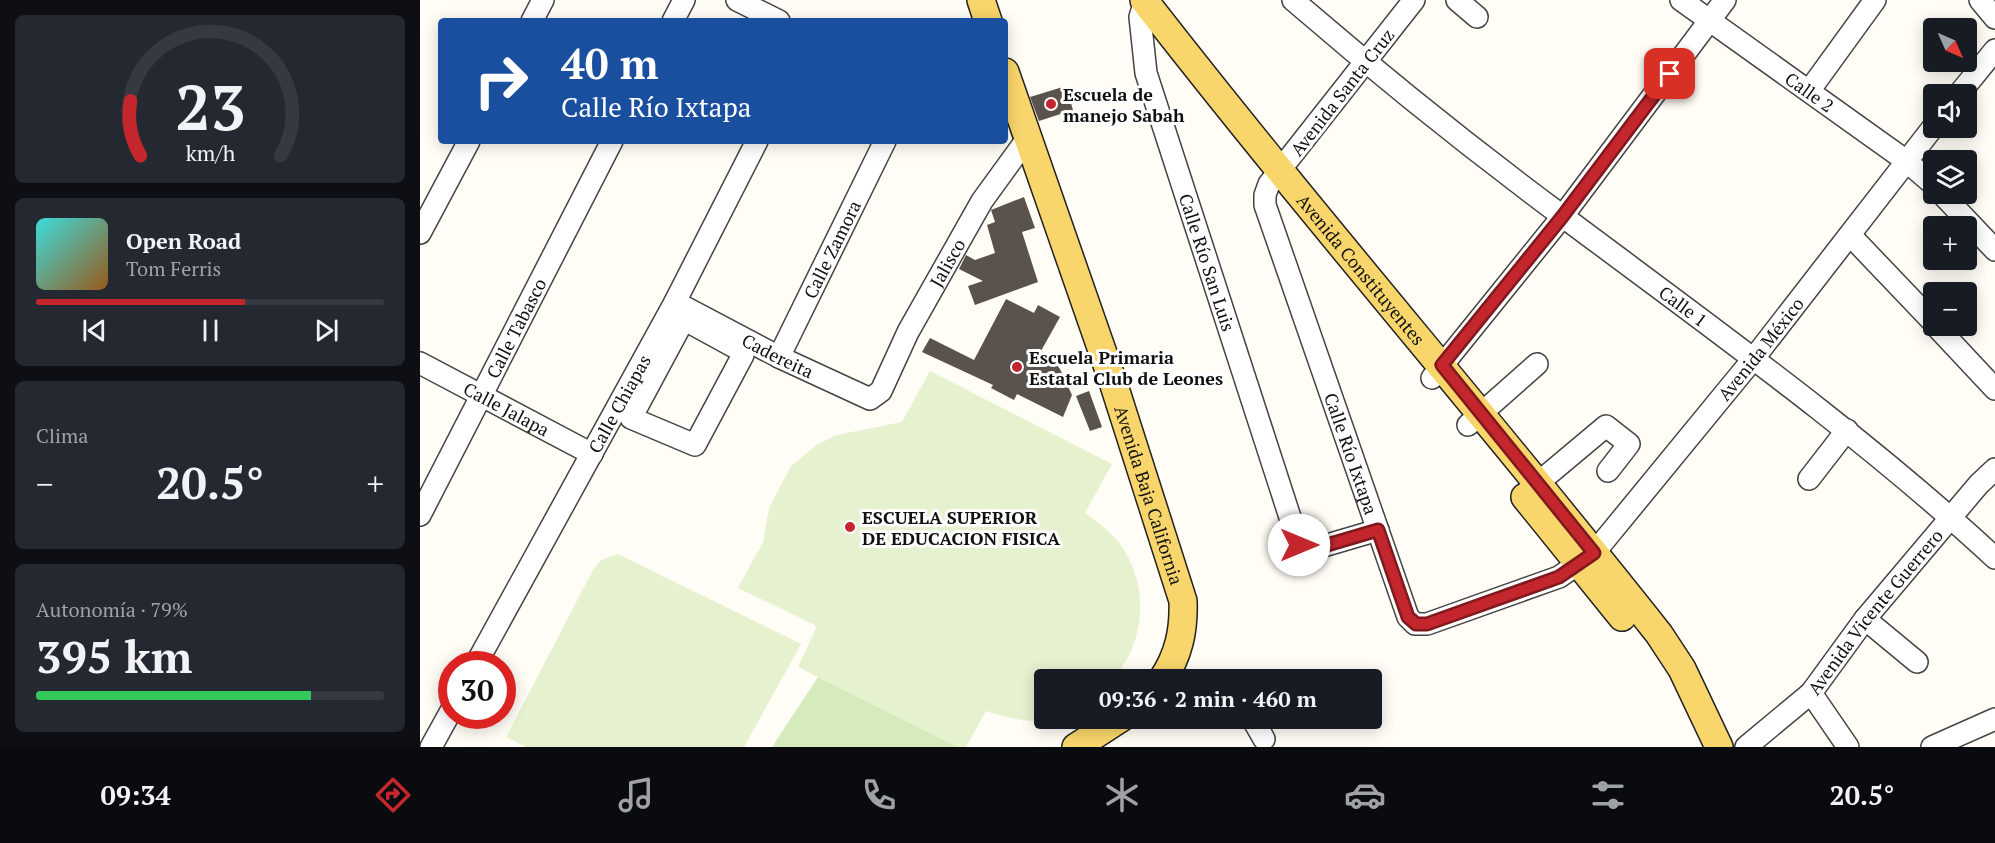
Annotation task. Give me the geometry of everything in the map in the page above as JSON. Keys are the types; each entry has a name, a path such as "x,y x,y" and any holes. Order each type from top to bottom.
{"main road":[{"path":"981,0 987,18"},
{"name":"Avenida Constituyentes","path":"1139,4 1274,178 1437,372 1587,559 1670,681 1700,747"},
{"name":"Avenida Baja California","path":"1008,85 1019,132 1113,382 1183,601 1184,626 1178,651 1169,669"},
{"name":"Avenida Constituyentes","path":"1587,559 1659,634 1682,669 1719,747"},
{"path":"1076,747 1104,729"}],"street":[{"path":"534,18 543,0"},
{"path":"675,18 684,0"},
{"path":"737,0 773,18"},
{"name":"Calle 1","path":"1293,0 1365,61 1562,217 1754,358 1847,430 1995,558"},
{"name":"Avenida Santa Cruz","path":"1274,178 1414,0"},
{"path":"1457,0 1476,17"},
{"name":"Calle 2","path":"1681,0 1905,160 1923,176"},
{"path":"1437,372 1562,217 1725,0"},
{"path":"1809,91 1875,0"},
{"path":"1980,0 1995,18"},
{"name":"Calle Río San Luis","path":"1139,4 1146,73 1299,545 1310,550 1378,530"},
{"path":"1967,84 1995,50"},
{"name":"Jalisco","path":"881,391 908,332 941,270 1019,132"},
{"name":"Avenida México","path":"1587,559 1754,358 1924,138"},
{"path":"420,232 467,144"},
{"name":"Calle Tabasco","path":"420,515 610,144"},
{"name":"Calle Chiapas","path":"483,651 592,454 623,415 675,302 755,144"},
{"name":"Calle Zamora","path":"779,357 884,144"},
{"name":"Calle Río Ixtapa","path":"1274,178 1265,195 1265,205 1408,617 1416,624 1427,624 1559,577 1587,559"},
{"path":"1951,204 1995,250"},
{"path":"1850,235 1923,311"},
{"name":"Cadereita","path":"675,302 779,357 862,397 870,399 881,391"},
{"path":"684,321 743,352 695,445 623,415 684,321"},
{"path":"1946,336 1995,389"},
{"name":"Calle Jalapa","path":"420,363 592,454"},
{"path":"1475,419 1537,364"},
{"path":"1530,489 1606,426 1629,444 1608,471"},
{"path":"1809,479 1847,430"},
{"name":"Avenida Vicente Guerrero","path":"1746,747 1811,693 1865,619 1950,517 1995,469"},
{"path":"1865,619 1917,662"},
{"path":"1811,693 1848,747"},
{"path":"1932,747 1995,719"},
{"path":"431,747 441,729"},
{"path":"1258,729 1264,739"}],"green space":[{"path":"930,371 1112,464 1085,513 1110,533 1122,547 1137,579 1140,615 1137,633 1132,650 1120,669 1034,669 1034,720 1024,720 986,711 966,747 958,747 798,667 817,626 738,588 763,542 769,508 791,466 818,444 837,435 902,422"},
{"path":"618,554 801,644 744,747 526,747 506,737 510,729 516,729 516,718 593,570 601,560"},
{"path":"818,677 958,747 772,747"}],"building":[{"name":"Escuela de manejo Sabah","path":"1066,86 1073,110 1039,121 1030,97"},
{"path":"1024,197 1035,228 1022,232 1038,282 975,305 968,286 983,281 959,269 966,255 975,260 995,253 987,225 995,222 991,210"},
{"path":"1006,299 1034,313 1038,305 1060,317 1041,351 1051,357 1060,369 1072,395 1063,417 1017,394 1014,400 991,388 993,385 922,352 930,338 974,360"},
{"path":"1089,391 1102,427 1090,431 1076,396"}],"place":[{"name":"Escuela de manejo Sabah","path":"1051,104"},
{"name":"Escuela Primaria Estatal Club de Leones","path":"1017,367"},
{"name":"ESCUELA SUPERIOR DE EDUCACION FISICA","path":"850,527"}],"route":[{"path":"1299,545 1310,550 1378,530 1408,617 1416,624 1427,624 1559,577 1579,566 1594,553 1442,365 1562,217 1670,74"}]}
